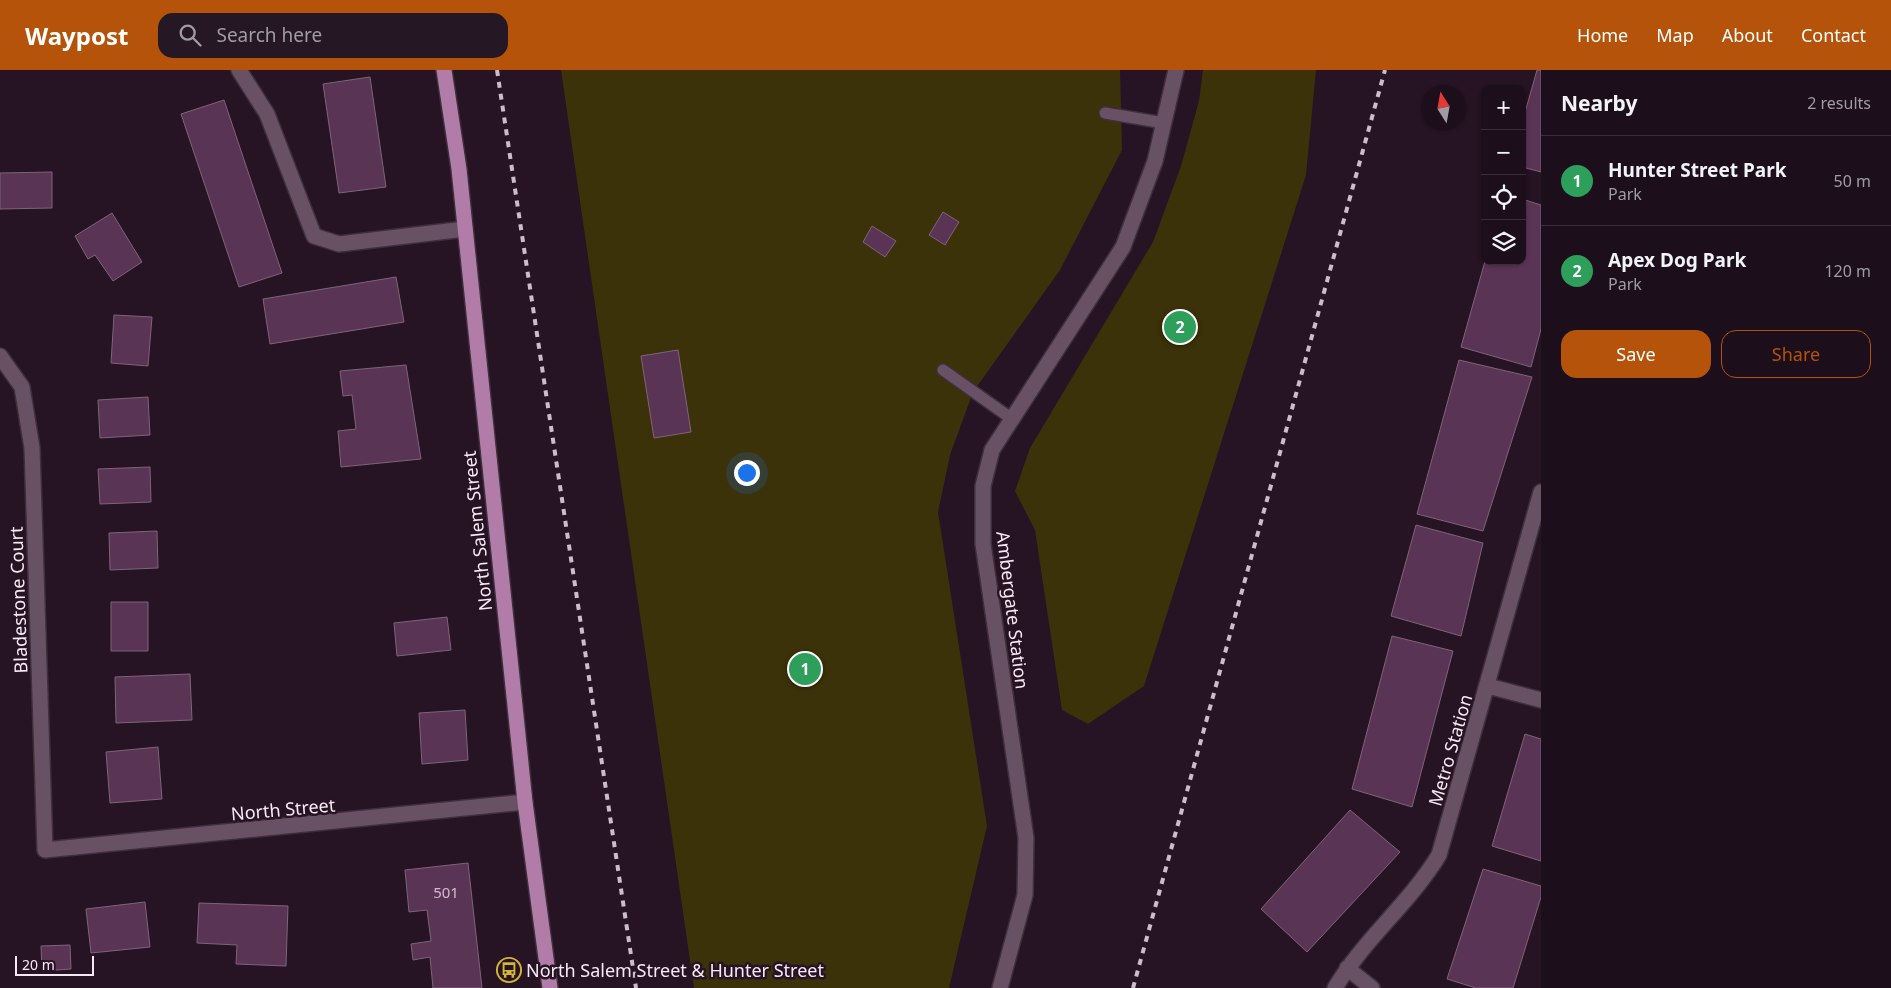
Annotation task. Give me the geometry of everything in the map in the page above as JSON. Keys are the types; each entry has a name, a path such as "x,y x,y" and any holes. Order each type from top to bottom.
{"main road":[{"name":"North Salem Street","path":"444,70 465,229 525,802 550,988"}],"street":[{"path":"239,70 267,114 314,236 339,244 465,229"},
{"name":"Ambergate Station","path":"1000,988 1025,895 1026,838 982,544 983,486 992,450 1123,247 1156,161 1176,70"},
{"name":"Bladestone Court","path":"0,356 22,388 32,448 45,850"},
{"name":"Metro Station","path":"1335,988 1347,968 1410,896 1438,855 1488,686 1541,492"},
{"path":"1488,686 1541,700"},
{"name":"North Street","path":"45,850 525,802"},
{"path":"1347,968 1372,988"}],"lane":[{"path":"1105,113 1164,124"},
{"path":"943,370 1012,419"}],"shaded area":[{"path":"561,70 1120,70 1122,150 1060,270 973,392 950,455 938,512 987,826 949,988 694,988"},
{"path":"1203,70 1316,70 1306,175 1144,686 1088,724 1062,710 1035,530 1015,491 1030,448 1153,242 1181,166 1199,101"}],"building":[{"path":"1537,70 1541,70 1541,172 1526,168 1526,109"},
{"path":"370,77 386,187 339,193 323,84"},
{"path":"224,100 282,273 239,287 181,114"},
{"path":"52,172 52,208 0,209 0,173"},
{"path":"1526,200 1541,205 1541,329 1531,367 1461,347 1484,265 1526,265"},
{"path":"943,212 959,222 945,245 929,235"},
{"path":"112,213 142,262 113,281 95,255 88,259 75,236"},
{"path":"872,226 896,241 885,257 863,242"},
{"path":"396,277 404,322 270,344 263,299"},
{"path":"114,315 152,317 148,366 111,363"},
{"path":"678,350 691,432 654,438 641,356"},
{"path":"1459,360 1532,377 1483,531 1417,514"},
{"path":"406,365 421,459 341,467 338,431 356,429 352,395 343,396 340,371"},
{"path":"148,397 150,435 100,438 98,400"},
{"path":"150,467 151,502 100,504 98,469"},
{"path":"1416,525 1483,543 1461,636 1391,616"},
{"path":"157,531 158,568 110,570 109,533"},
{"path":"111,602 148,602 148,651 111,651"},
{"path":"447,617 451,650 397,656 394,623"},
{"path":"1392,636 1453,651 1412,807 1352,789"},
{"path":"190,674 192,720 116,723 115,677"},
{"path":"465,710 468,760 422,764 419,713"},
{"path":"1525,734 1541,739 1541,861 1492,846"},
{"path":"158,747 162,799 110,803 106,752"},
{"path":"1350,810 1400,852 1307,952 1261,909"},
{"path":"468,863 482,988 433,988 430,957 413,960 411,944 431,941 427,910 409,912 405,870"},
{"path":"1483,869 1541,886 1541,897 1513,988 1476,988 1447,979"},
{"path":"145,902 150,947 91,953 86,909"},
{"path":"199,903 288,906 286,966 236,964 237,945 197,943"},
{"path":"70,945 71,969 42,971 41,946"}],"railway":[{"path":"497,70 636,988"},
{"path":"1133,988 1385,70"}],"place":[{"name":"Apex Dog Park","path":"1180,327"},
{"name":"Hunter Street Park","path":"805,669"},
{"name":"North Salem Street & Hunter Street","path":"509,970"}]}
